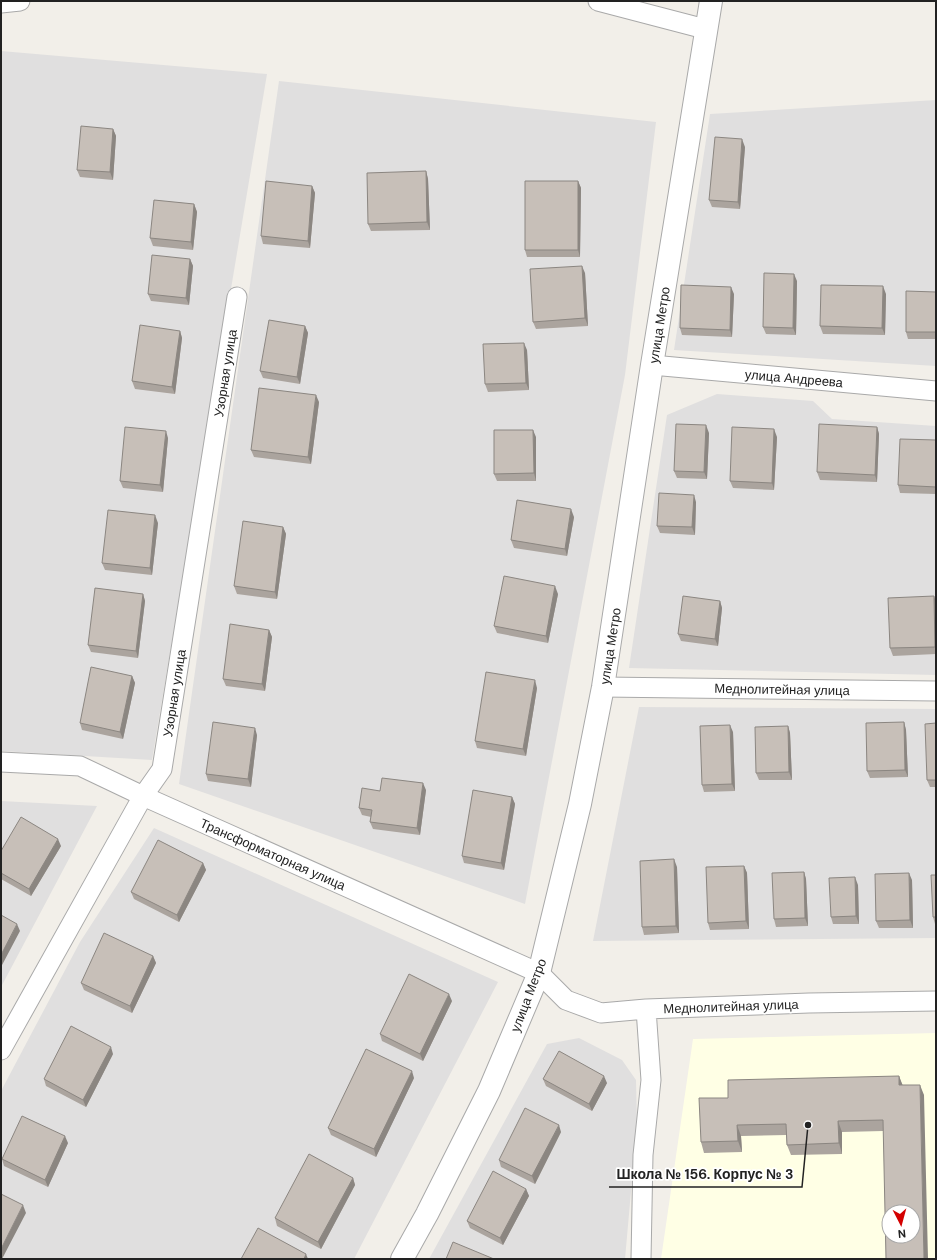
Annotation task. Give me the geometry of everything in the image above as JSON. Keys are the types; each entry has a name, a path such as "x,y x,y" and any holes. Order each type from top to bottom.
{"street":[{"path":"1,2 20,1"},
{"path":"598,1 706,29"},
{"name":"улица Метро","path":"402,1259 428,1214 489,1090 539,973 580,804 603,687 652,365 711,1"},
{"name":"Узорная улица","path":"1,1050 144,796 162,769 237,297"},
{"name":"улица Андреева","path":"652,365 936,391"},
{"name":"Меднолитейная улица","path":"603,687 936,690"},
{"name":"Трансформаторная улица","path":"1,762 80,766 539,973"},
{"name":"Меднолитейная улица","path":"539,973 566,1000 601,1013 646,1009 809,1003 936,1001"},
{"path":"641,1259 644,1155 651,1080 646,1009"}],"shaded area":[{"path":"1,51 267,74 152,760 1,751"},
{"path":"279,81 656,122 625,375 525,904 179,784"},
{"path":"936,100 936,366 674,350 710,114"},
{"path":"717,394 813,401 832,419 936,426 936,675 629,668 667,415"},
{"path":"639,707 936,709 936,938 593,941"},
{"path":"1,801 97,806 1,987"},
{"path":"154,828 498,982 354,1259 1,1259 1,1091 80,942"},
{"path":"936,1033 936,1259 661,1259 693,1039"},
{"path":"579,1038 622,1060 636,1080 637,1124 625,1259 429,1259 547,1044"}],"building":[{"path":"81,126 113,129 110,172 77,170"},
{"path":"715,137 742,139 738,202 709,200"},
{"path":"426,171 427,222 368,224 367,173"},
{"path":"266,181 312,186 308,241 261,236"},
{"path":"525,181 578,181 578,250 525,250"},
{"path":"154,200 194,204 191,242 150,238"},
{"path":"152,255 190,259 186,298 148,294"},
{"path":"582,266 585,318 533,322 530,269"},
{"path":"764,273 794,274 793,328 763,327"},
{"path":"681,285 731,287 730,330 680,328"},
{"path":"821,285 883,286 882,328 820,326"},
{"path":"906,291 936,292 936,332 906,332"},
{"path":"269,320 305,326 297,377 260,371"},
{"path":"140,325 180,331 172,387 132,381"},
{"path":"524,343 526,383 485,384 483,344"},
{"path":"259,388 316,395 308,457 251,450"},
{"path":"676,424 706,425 704,472 674,471"},
{"path":"819,424 877,427 875,475 817,472"},
{"path":"125,427 166,431 160,485 120,481"},
{"path":"732,427 774,429 772,483 730,481"},
{"path":"494,430 533,430 534,473 494,474"},
{"path":"900,439 936,440 936,487 898,485"},
{"path":"659,493 694,495 692,527 657,526"},
{"path":"517,500 571,509 565,549 511,540"},
{"path":"108,510 155,515 150,568 102,563"},
{"path":"243,521 283,527 275,592 234,586"},
{"path":"504,576 555,586 546,636 494,626"},
{"path":"95,588 143,594 136,651 88,645"},
{"path":"683,596 720,601 715,639 678,634"},
{"path":"934,596 935,647 890,648 888,598"},
{"path":"230,624 269,630 262,684 223,679"},
{"path":"91,667 132,676 120,732 80,723"},
{"path":"486,672 535,680 523,749 475,741"},
{"path":"213,722 255,728 248,779 206,774"},
{"path":"904,722 905,770 867,771 866,723"},
{"path":"936,723 936,780 927,780 925,724"},
{"path":"730,725 732,784 702,785 700,726"},
{"path":"788,726 789,772 756,773 755,727"},
{"path":"382,778 423,783 417,828 370,822 372,810 359,808 362,788 380,791"},
{"path":"473,790 512,797 501,863 462,856"},
{"path":"21,817 58,839 29,889 1,873 1,851"},
{"path":"158,840 203,863 177,915 131,892"},
{"path":"674,859 676,926 642,927 640,861"},
{"path":"744,866 746,921 708,923 706,867"},
{"path":"804,872 805,918 774,919 772,873"},
{"path":"909,873 910,920 876,921 875,874"},
{"path":"931,875 936,875 936,917 933,917"},
{"path":"855,877 856,916 831,917 829,878"},
{"path":"1,915 17,924 1,955"},
{"path":"104,933 153,956 130,1006 81,983"},
{"path":"409,974 449,994 420,1054 380,1034"},
{"path":"71,1026 111,1047 83,1100 44,1079"},
{"path":"366,1049 412,1071 374,1149 328,1128"},
{"path":"559,1051 604,1076 589,1104 543,1079"},
{"path":"899,1076 899,1085 920,1085 924,1259 886,1259 886,1244 921,1244 921,1204 885,1204 883,1120 838,1121 839,1143 787,1145 786,1124 737,1125 738,1141 701,1142 699,1098 728,1098 728,1080"},
{"path":"525,1108 559,1125 532,1176 499,1160"},
{"path":"22,1116 65,1136 45,1180 2,1159"},
{"path":"309,1154 353,1178 318,1242 275,1218"},
{"path":"493,1171 526,1189 500,1238 467,1221"},
{"path":"1,1194 23,1205 1,1249"},
{"path":"258,1228 306,1254 304,1259 241,1259"},
{"path":"453,1242 494,1259 446,1259"}],"place":[{"name":"Школа № 156. Корпус № 3","path":"808,1125"}]}
